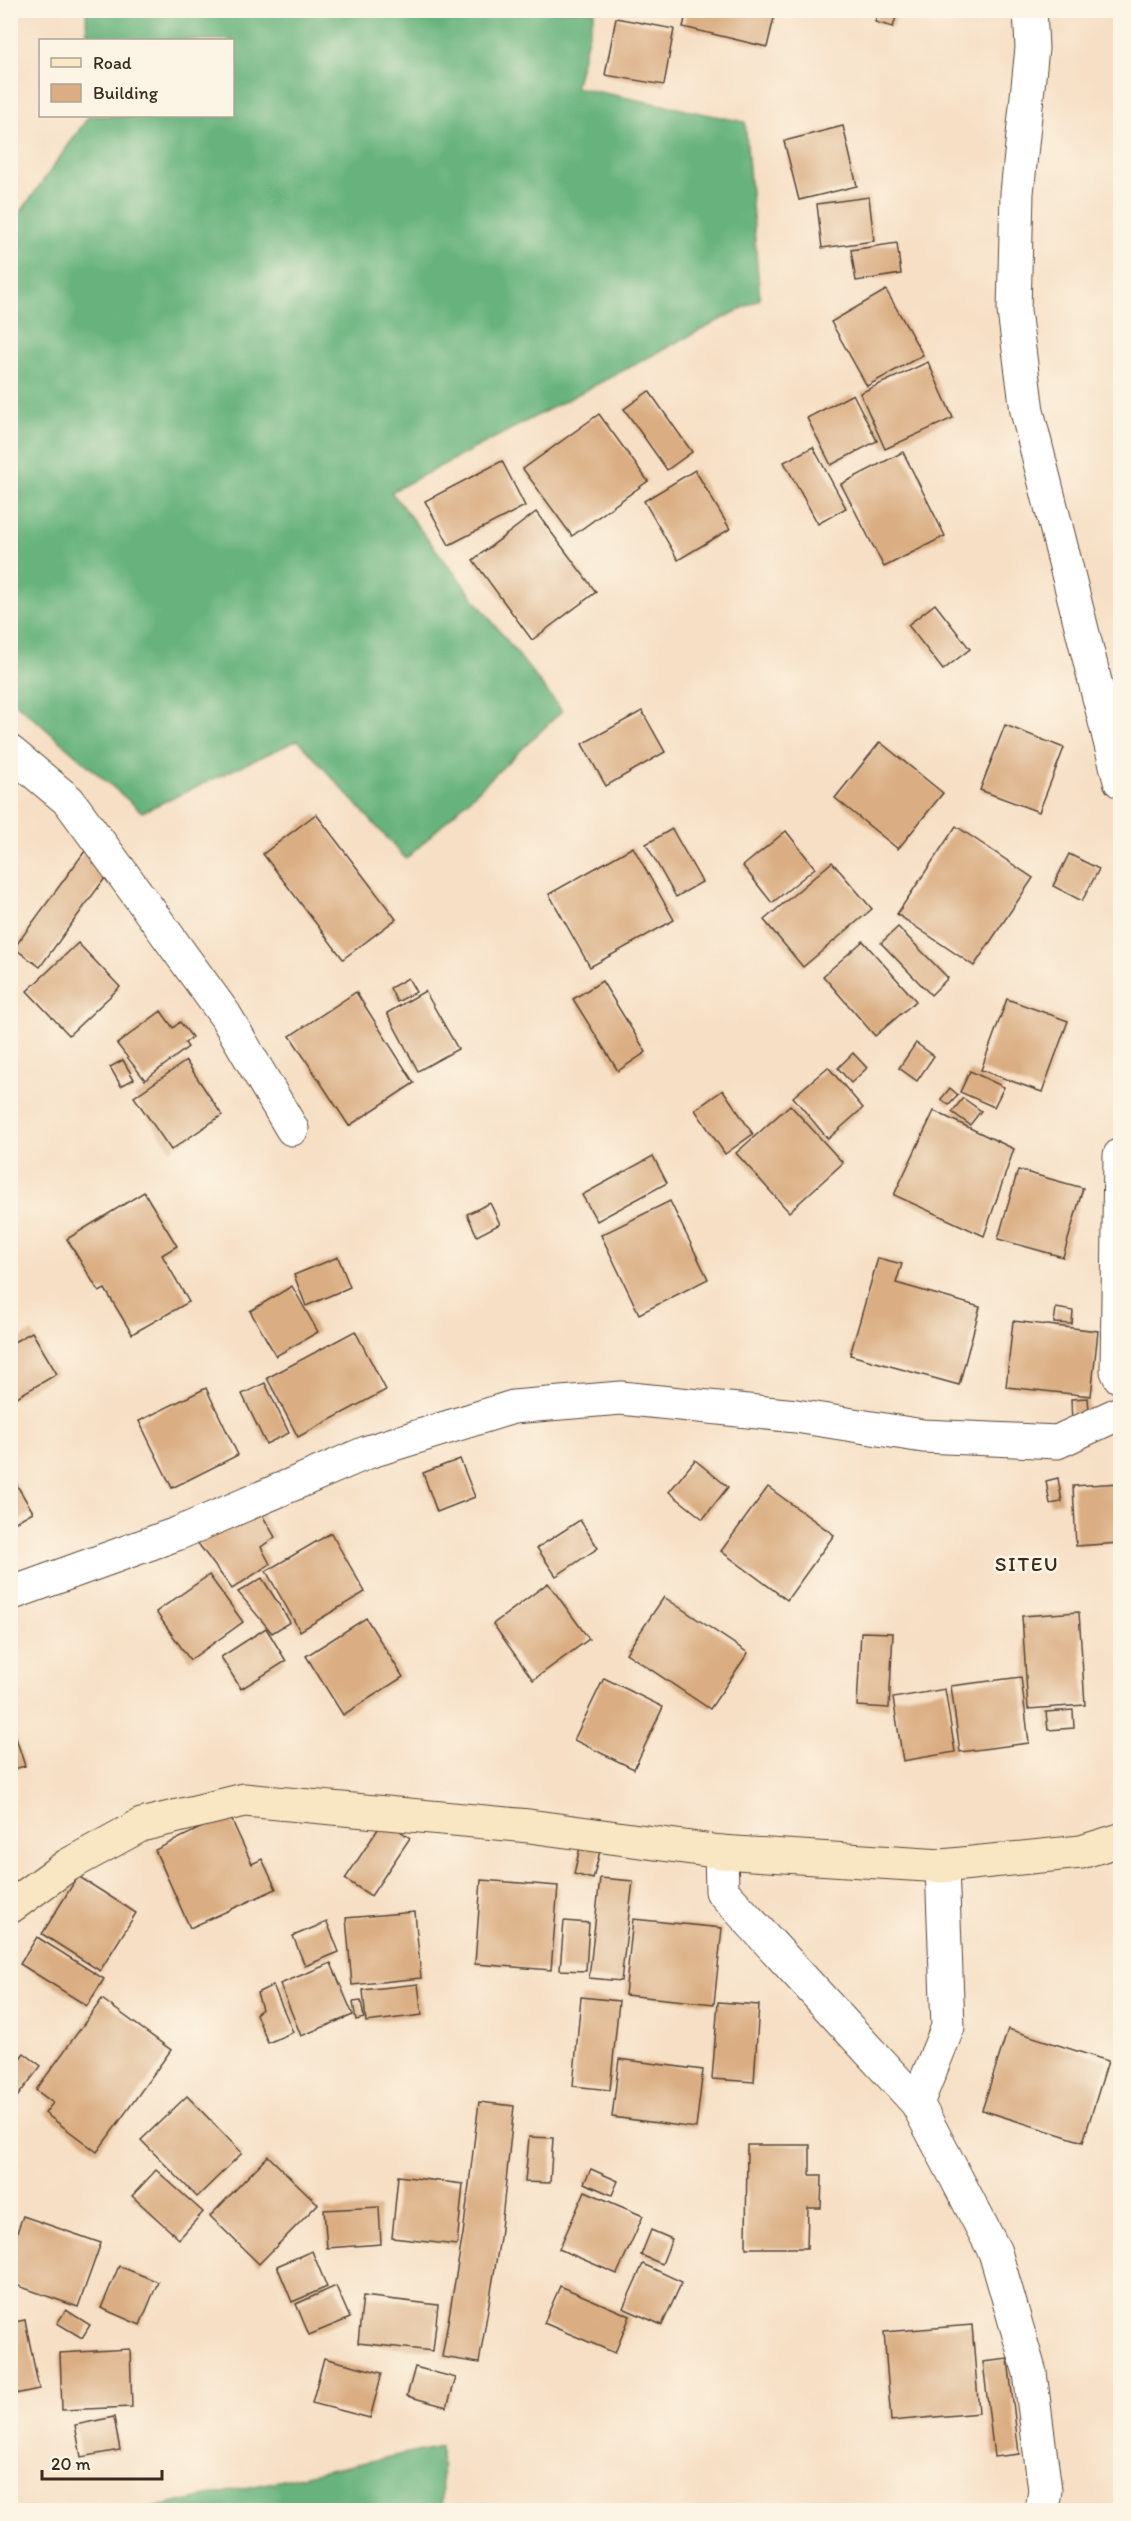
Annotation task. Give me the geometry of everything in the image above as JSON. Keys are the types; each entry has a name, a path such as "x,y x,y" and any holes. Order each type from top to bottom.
{"street":[{"path":"1030,10 1032,48 1017,193 1014,311 1027,411 1120,781"},
{"path":"10,752 69,801 225,1015 292,1129"},
{"path":"1120,1155 1116,1371 1120,1377"},
{"path":"10,1594 179,1533 368,1452 513,1407 621,1398 796,1416 923,1436 1057,1442 1120,1413"},
{"path":"10,1907 68,1865 141,1825 244,1800 529,1826 721,1852 942,1866 1081,1852 1120,1840"},
{"path":"721,1852 722,1891 917,2103 995,2252 1030,2373 1045,2490 1042,2511"},
{"path":"917,2103 948,2027 942,1866"}],"green space":[{"path":"86,11 595,11 575,87 745,122 760,299 391,492 562,711 406,859 298,740 142,812 11,699 11,226 88,117 234,117 234,39 87,39"},
{"path":"441,2446 442,2510 142,2510"}],"building":[{"path":"687,10 776,10 767,47 683,27"},
{"path":"878,10 898,10 893,27 875,22"},
{"path":"616,18 674,29 664,85 605,75"},
{"path":"843,126 857,186 799,200 784,141"},
{"path":"869,197 874,241 822,248 817,204"},
{"path":"897,243 901,274 856,281 851,250"},
{"path":"886,290 923,355 867,386 831,322"},
{"path":"928,362 953,418 885,449 860,393"},
{"path":"649,391 692,452 667,470 624,409"},
{"path":"853,394 877,441 831,465 807,418"},
{"path":"599,414 648,481 572,536 523,469"},
{"path":"813,447 846,508 818,524 784,462"},
{"path":"903,452 945,536 884,567 841,484"},
{"path":"502,461 525,506 449,545 425,501"},
{"path":"695,470 730,529 678,560 644,501"},
{"path":"536,512 596,592 532,640 473,560"},
{"path":"935,604 970,649 943,670 908,625"},
{"path":"642,711 665,752 606,786 582,744"},
{"path":"1005,725 1064,748 1039,812 980,790"},
{"path":"880,742 943,793 898,849 835,798"},
{"path":"316,814 396,919 343,959 263,854"},
{"path":"956,826 1033,878 974,966 897,914"},
{"path":"672,829 702,882 676,897 646,844"},
{"path":"786,831 815,868 772,903 743,866"},
{"path":"633,847 674,920 590,967 549,894"},
{"path":"85,851 111,870 40,967 14,948"},
{"path":"1069,854 1099,869 1082,901 1053,886"},
{"path":"832,862 872,909 803,967 764,920"},
{"path":"898,927 948,978 931,995 881,943"},
{"path":"863,941 916,1001 875,1036 823,976"},
{"path":"78,943 120,987 69,1035 27,991"},
{"path":"408,978 416,992 397,1002 390,988"},
{"path":"602,981 646,1052 618,1071 573,999"},
{"path":"425,991 458,1049 418,1071 387,1013"},
{"path":"356,992 414,1083 349,1126 290,1036"},
{"path":"1007,999 1068,1021 1042,1092 981,1070"},
{"path":"161,1011 173,1028 180,1022 192,1037 185,1043 188,1047 145,1080 117,1044"},
{"path":"916,1043 934,1056 917,1081 899,1068"},
{"path":"853,1053 867,1068 851,1083 838,1068"},
{"path":"123,1060 134,1079 121,1086 110,1067"},
{"path":"186,1061 222,1115 171,1150 134,1097"},
{"path":"828,1067 863,1108 828,1139 793,1097"},
{"path":"970,1071 1004,1087 994,1107 960,1092"},
{"path":"950,1088 958,1095 949,1105 941,1099"},
{"path":"723,1090 753,1134 725,1154 695,1110"},
{"path":"963,1098 981,1111 970,1125 952,1112"},
{"path":"790,1105 843,1163 789,1212 736,1153"},
{"path":"934,1111 1014,1149 984,1236 894,1195"},
{"path":"653,1156 667,1183 597,1221 582,1195"},
{"path":"1018,1170 1083,1188 1063,1257 998,1239"},
{"path":"144,1192 177,1246 162,1255 189,1302 132,1334 105,1289 99,1292 67,1239"},
{"path":"670,1201 708,1279 639,1314 601,1235"},
{"path":"490,1203 500,1224 477,1236 467,1214"},
{"path":"338,1257 350,1287 306,1306 294,1275"},
{"path":"878,1258 902,1264 896,1283 980,1307 959,1385 850,1355"},
{"path":"292,1286 318,1332 276,1356 250,1311"},
{"path":"1056,1308 1073,1311 1072,1324 1054,1323"},
{"path":"1013,1321 1098,1331 1091,1396 1006,1387"},
{"path":"355,1331 386,1390 298,1437 267,1378"},
{"path":"32,1332 57,1374 10,1401 10,1344"},
{"path":"265,1383 289,1433 266,1444 242,1394"},
{"path":"206,1388 238,1455 172,1488 139,1421"},
{"path":"1088,1398 1090,1423 1072,1423 1071,1399"},
{"path":"460,1459 475,1497 437,1512 423,1473"},
{"path":"695,1460 728,1487 703,1519 669,1492"},
{"path":"10,1474 33,1512 10,1525"},
{"path":"1058,1478 1062,1502 1050,1504 1046,1481"},
{"path":"1120,1483 1120,1543 1076,1546 1073,1486"},
{"path":"768,1487 834,1535 787,1600 721,1551"},
{"path":"255,1503 275,1537 261,1547 270,1564 232,1589 194,1538"},
{"path":"580,1520 598,1548 556,1576 537,1548"},
{"path":"331,1533 365,1592 300,1631 266,1571"},
{"path":"209,1575 243,1622 190,1660 156,1612"},
{"path":"262,1578 290,1622 272,1633 238,1592"},
{"path":"548,1583 589,1639 533,1680 493,1624"},
{"path":"664,1597 748,1653 710,1709 626,1653"},
{"path":"1079,1612 1085,1705 1028,1709 1022,1616"},
{"path":"366,1618 403,1677 343,1715 306,1656"},
{"path":"266,1628 286,1661 241,1689 221,1657"},
{"path":"861,1632 893,1633 889,1708 857,1706"},
{"path":"1021,1677 1029,1743 960,1752 951,1686"},
{"path":"604,1678 663,1707 634,1769 574,1740"},
{"path":"945,1689 955,1752 903,1761 893,1698"},
{"path":"1073,1710 1074,1728 1048,1730 1046,1712"},
{"path":"10,1719 25,1766 10,1770"},
{"path":"229,1814 252,1864 262,1859 276,1889 190,1928 155,1850"},
{"path":"384,1820 410,1838 371,1896 345,1879"},
{"path":"582,1838 602,1843 593,1879 574,1874"},
{"path":"78,1876 136,1913 100,1971 42,1934"},
{"path":"600,1878 633,1881 621,1981 589,1978"},
{"path":"481,1880 558,1886 551,1970 475,1964"},
{"path":"415,1912 421,1978 352,1985 346,1918"},
{"path":"633,1919 722,1928 714,2004 625,1995"},
{"path":"564,1921 589,1923 586,1971 560,1970"},
{"path":"327,1922 339,1952 305,1966 293,1936"},
{"path":"37,1937 104,1979 87,2006 20,1964"},
{"path":"331,1963 353,2015 301,2036 280,1984"},
{"path":"418,1984 422,2015 366,2022 363,1990"},
{"path":"273,1985 293,2032 268,2043 256,2014 262,2009 257,1993"},
{"path":"581,1997 619,2001 610,2090 573,2086"},
{"path":"102,1999 171,2050 97,2152 45,2113 53,2103 36,2090"},
{"path":"361,2001 364,2018 356,2020 353,2002"},
{"path":"718,2002 759,2005 754,2082 712,2079"},
{"path":"1008,2029 1108,2061 1083,2142 982,2110"},
{"path":"24,2053 41,2066 10,2106 10,2071"},
{"path":"619,2059 703,2070 696,2128 612,2117"},
{"path":"187,2096 242,2153 197,2197 141,2140"},
{"path":"479,2102 514,2106 500,2238 479,2363 442,2357 463,2234"},
{"path":"529,2137 553,2138 550,2183 525,2182"},
{"path":"747,2145 810,2145 810,2175 822,2175 821,2208 808,2208 807,2248 746,2248"},
{"path":"268,2156 318,2204 259,2264 210,2216"},
{"path":"591,2169 618,2181 612,2195 584,2183"},
{"path":"156,2170 203,2212 179,2239 132,2196"},
{"path":"398,2176 463,2184 457,2245 392,2238"},
{"path":"585,2191 643,2216 617,2274 559,2249"},
{"path":"379,2207 381,2244 327,2248 324,2210"},
{"path":"23,2216 101,2243 78,2307 10,2283 10,2251"},
{"path":"651,2230 672,2239 662,2264 641,2255"},
{"path":"312,2251 327,2287 292,2302 277,2266"},
{"path":"643,2264 682,2282 662,2325 623,2308"},
{"path":"119,2266 158,2282 140,2325 101,2308"},
{"path":"336,2286 350,2318 309,2335 296,2304"},
{"path":"560,2286 630,2316 615,2353 544,2323"},
{"path":"363,2296 438,2305 433,2351 358,2343"},
{"path":"66,2310 90,2325 82,2338 57,2323"},
{"path":"25,2320 39,2389 10,2395 10,2323"},
{"path":"972,2325 979,2413 891,2421 884,2332"},
{"path":"130,2349 132,2407 62,2410 60,2353"},
{"path":"324,2358 382,2373 370,2418 312,2403"},
{"path":"1008,2359 1019,2454 994,2457 983,2362"},
{"path":"415,2367 456,2378 447,2407 407,2396"},
{"path":"114,2417 120,2450 81,2457 75,2425"}],"district":[{"name":"SITEU","path":"1027,1564"}]}
